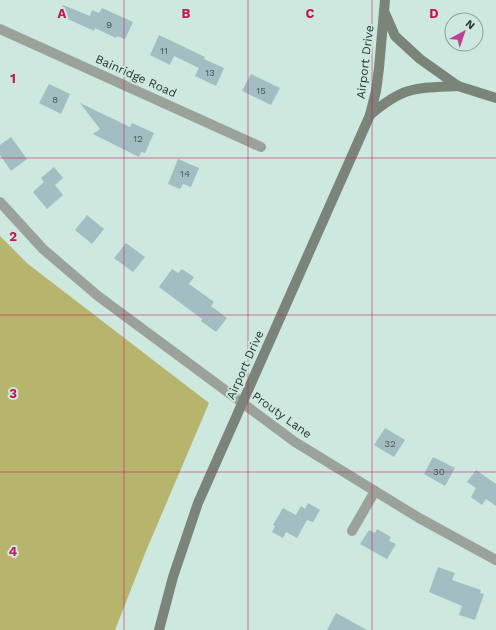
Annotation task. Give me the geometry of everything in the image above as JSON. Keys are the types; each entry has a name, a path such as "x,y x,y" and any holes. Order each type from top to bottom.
{"main road":[{"name":"Airport Drive","path":"159,630 173,577 198,503 370,115 378,75 385,0"},
{"name":"Airport Drive","path":"384,12 396,36 420,59 458,86 496,98"},
{"name":"Airport Drive","path":"370,115 388,101 404,92 424,87 458,86"}],"street":[{"name":"Bainridge Road","path":"0,29 261,147"},
{"name":"Prouty Lane","path":"0,202 43,249 94,292 295,442 419,518 496,560"},
{"path":"352,531 375,491"}],"shaded area":[{"path":"0,236 28,264 209,403 146,551 115,630 0,630"}],"building":[{"path":"63,5 90,16 92,10 99,13 102,8 133,22 125,39 117,36 116,38 95,28 94,31 59,15"},
{"path":"159,35 205,57 204,59 224,68 216,86 195,76 199,68 174,56 170,65 150,55"},
{"path":"251,74 280,88 271,105 242,91"},
{"path":"49,84 70,94 61,114 39,103"},
{"path":"80,103 130,127 132,123 154,133 145,153 141,152 139,157 93,134 100,129"},
{"path":"11,137 27,159 11,171 0,155 0,145"},
{"path":"178,159 199,168 191,187 183,184 180,189 168,184"},
{"path":"54,167 63,178 55,185 63,195 47,209 33,192 44,182 41,178"},
{"path":"87,215 104,229 92,244 75,230"},
{"path":"126,243 145,257 133,272 114,258"},
{"path":"172,269 178,273 182,269 194,277 189,284 214,302 211,306 227,318 216,332 201,321 202,319 159,287"},
{"path":"385,428 405,440 394,457 374,445"},
{"path":"433,457 455,468 445,486 424,474"},
{"path":"476,470 496,484 496,506 486,499 482,505 471,497 476,488 467,482"},
{"path":"308,503 320,510 313,522 307,520 297,538 286,532 283,538 272,532 275,526 273,525 283,508 296,515 301,506 305,509"},
{"path":"377,529 391,537 389,541 396,544 387,559 360,544 369,530 375,533"},
{"path":"438,567 455,573 452,580 481,590 480,593 484,594 475,620 459,615 462,606 429,592"},
{"path":"336,613 367,630 327,630"}]}
